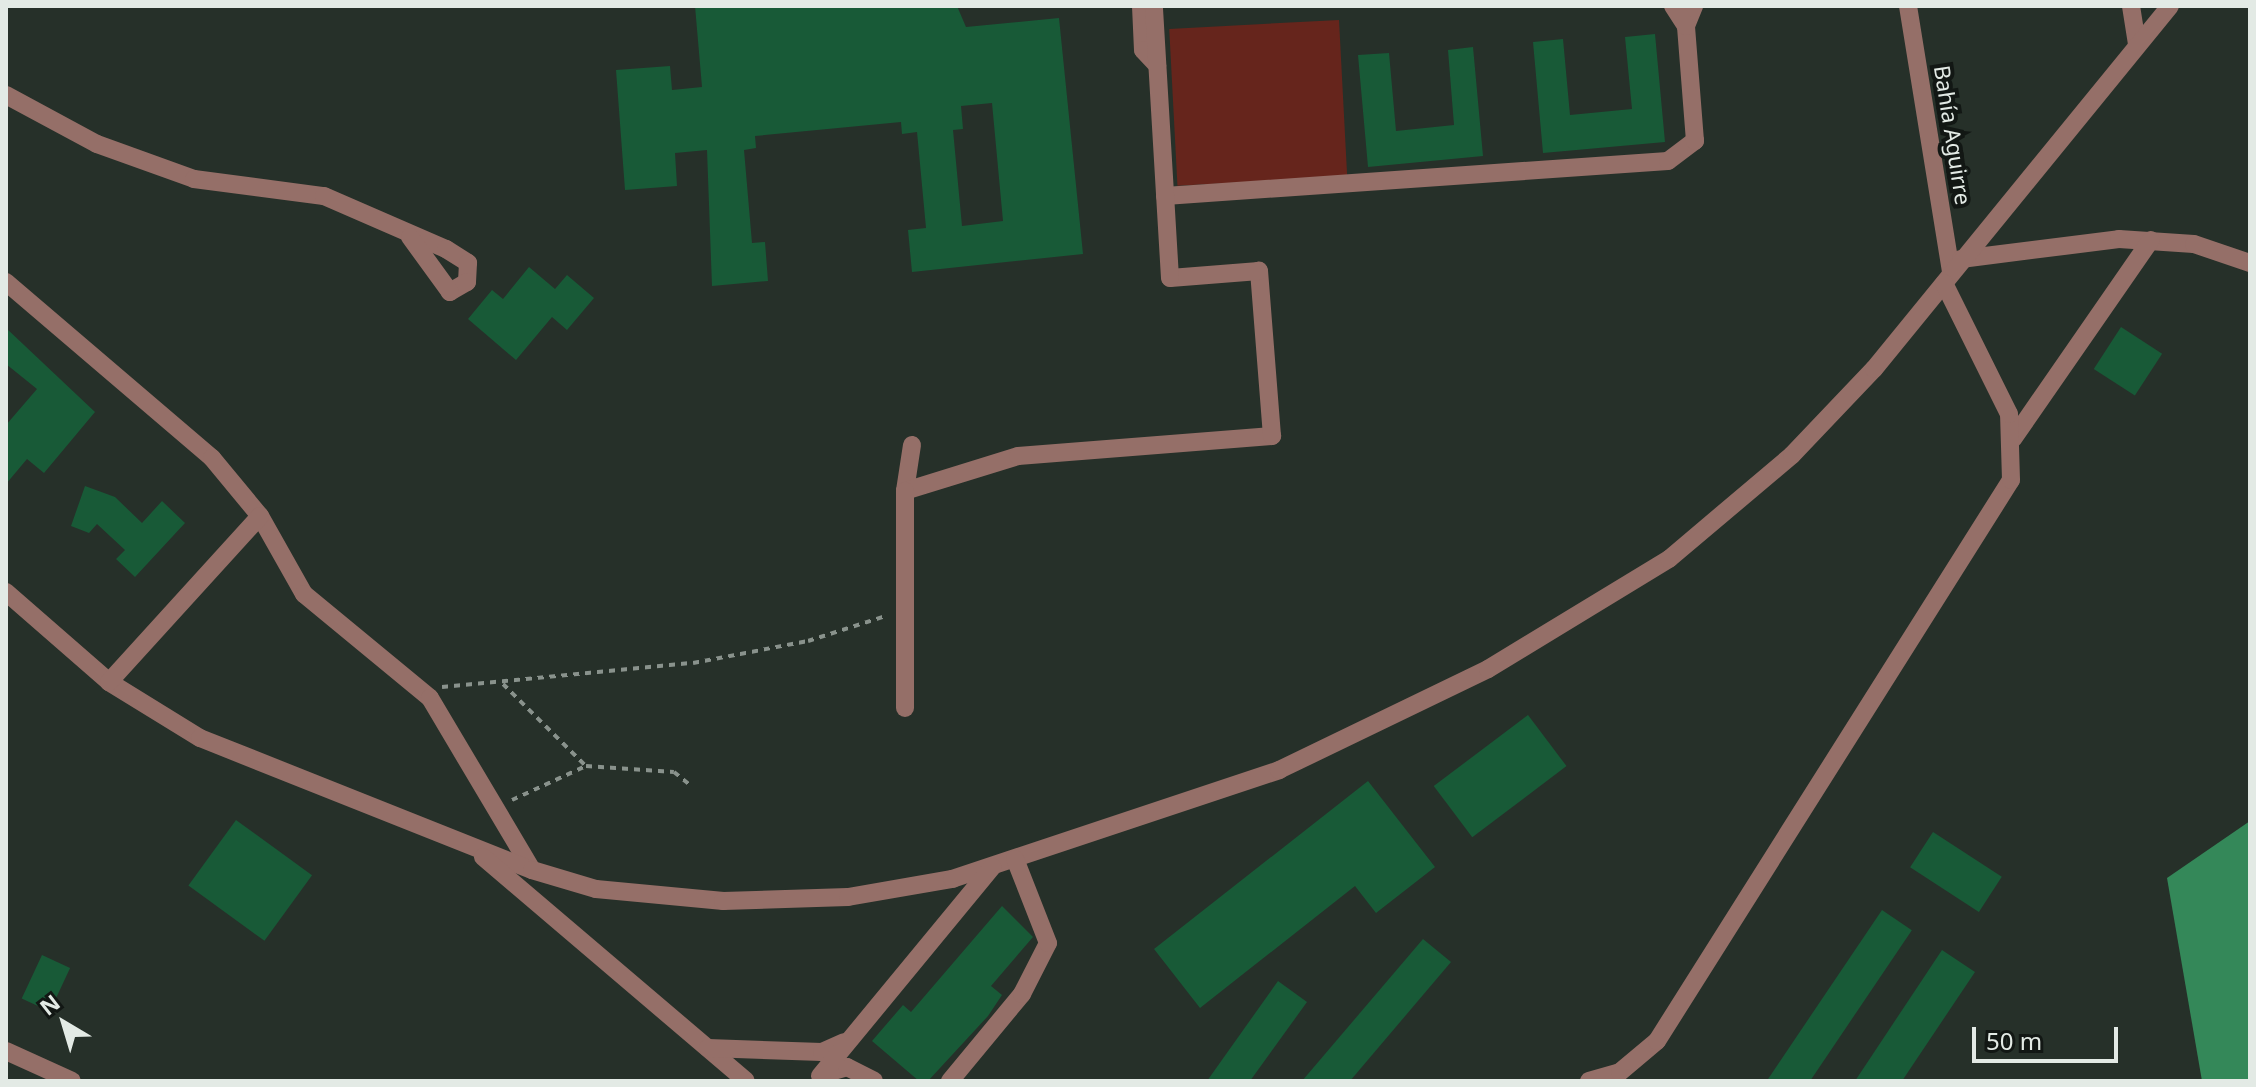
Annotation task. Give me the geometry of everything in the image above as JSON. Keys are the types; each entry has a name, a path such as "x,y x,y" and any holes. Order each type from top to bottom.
{"street":[{"path":"1141,6 1143,50 1157,65"},
{"path":"905,491 1018,456 1272,436 1259,271 1170,278 1154,6"},
{"path":"1673,6 1686,26"},
{"path":"1165,196 1668,161 1695,141 1686,26 1694,6"},
{"name":"Bahía Aguirre","path":"1908,6 1952,271 2000,392 2013,439"},
{"path":"2131,6 2137,45"},
{"path":"6,592 109,682 237,756 532,870 666,899 769,901 903,890 992,867 1279,770 1488,669 1605,602 1724,516 1792,455 1952,271 2170,6"},
{"path":"6,95 97,144 194,179 324,196 410,237"},
{"path":"1952,271 2151,240 2194,244 2250,263"},
{"path":"1589,1081 1626,1077 1657,1041 1998,508 2011,480 2013,439 2151,240"},
{"path":"6,282 212,458 260,516 304,594 420,688 532,870"},
{"path":"905,708 909,609 905,491 912,445"},
{"path":"109,682 260,516"},
{"path":"474,850 746,1081"},
{"path":"950,1081 1022,994 1048,943 1015,859"},
{"path":"818,1079 992,867"},
{"path":"706,1047 822,1052 850,1039"},
{"path":"6,1051 72,1081"},
{"path":"818,1079 847,1067 874,1081"}],"path":[{"path":"420,688 503,684 749,654 909,609"},
{"path":"503,684 586,766"},
{"path":"496,809 586,766 674,772 689,784"}],"shaded area":[{"path":"1339,20 1347,177 1177,186 1169,29"},
{"path":"2250,821 2250,1081 2202,1081 2167,878"}],"building":[{"path":"695,6 957,6 966,27 1059,18 1083,254 912,272 908,230 926,228 917,132 902,134 901,122 755,136 756,148 744,150 752,243 765,242 768,281 712,286 707,150 675,153 677,186 625,190 616,70 670,66 672,90 702,87","holes":["992,103 1003,221 962,226 953,130 963,129 961,106"]},
{"path":"1655,34 1665,142 1543,153 1533,42 1563,39 1570,115 1632,109 1625,37"},
{"path":"1473,47 1483,156 1368,167 1358,55 1389,53 1396,131 1454,125 1448,50"},
{"path":"529,267 555,289 567,275 594,298 567,330 552,317 516,360 468,319 492,290 503,299"},
{"path":"2121,327 2162,354 2135,396 2094,369"},
{"path":"6,328 95,412 44,473 27,459 6,484 6,425 37,389 6,364"},
{"path":"85,486 115,497 142,523 162,501 185,523 135,577 116,559 125,550 97,524 89,533 71,526"},
{"path":"1528,715 1567,766 1472,837 1434,786"},
{"path":"1368,781 1435,867 1376,913 1355,886 1200,1008 1154,949"},
{"path":"236,820 312,875 264,941 188,886"},
{"path":"1933,832 2002,877 1979,912 1910,867"},
{"path":"1002,906 1033,937 991,986 1002,995 988,1016 928,1081 919,1081 872,1041 903,1005 911,1012"},
{"path":"1882,910 1912,930 1810,1081 1767,1081"},
{"path":"1423,939 1451,962 1350,1081 1302,1081"},
{"path":"1942,950 1975,972 1902,1081 1855,1081"},
{"path":"42,955 70,968 50,1012 22,999"},
{"path":"1278,981 1307,1002 1250,1081 1207,1081"}]}
